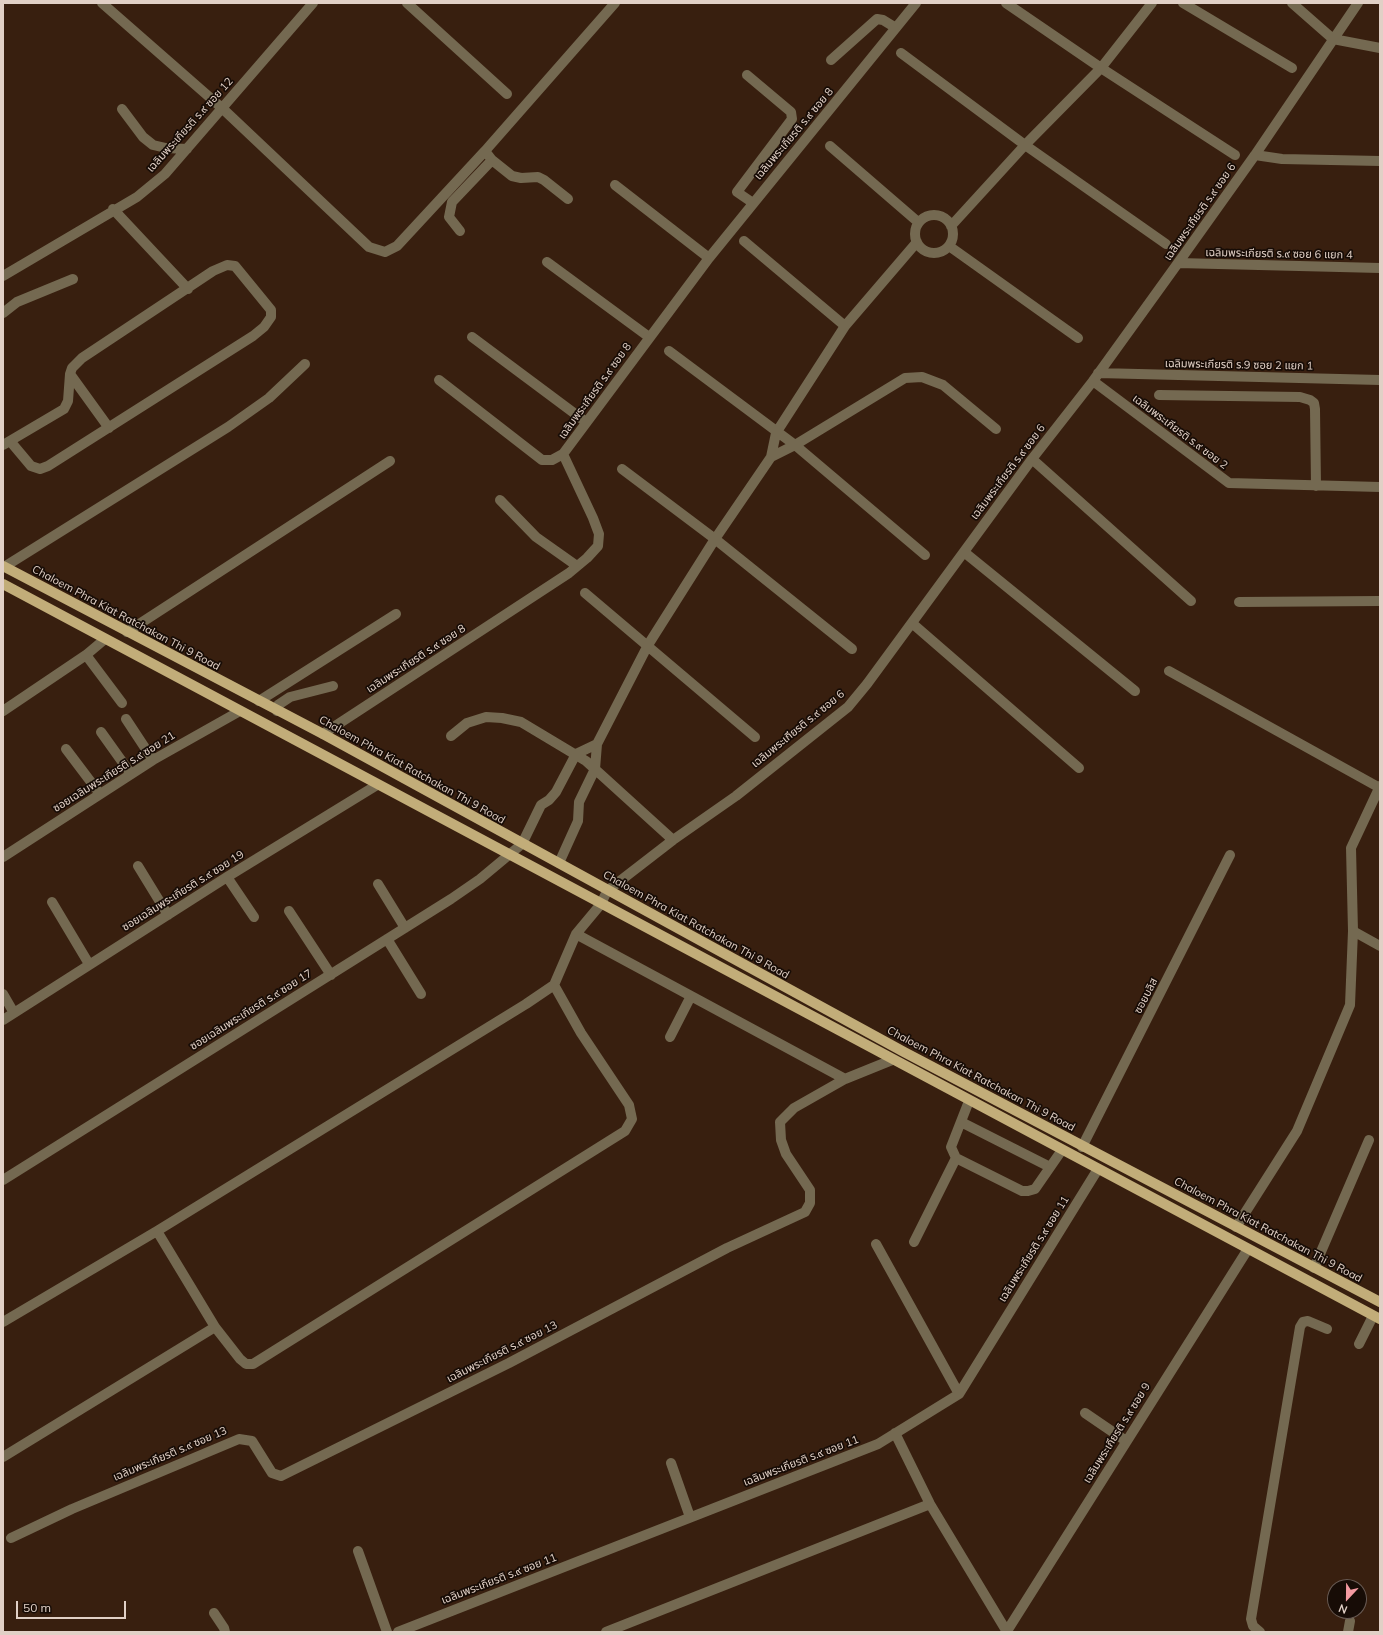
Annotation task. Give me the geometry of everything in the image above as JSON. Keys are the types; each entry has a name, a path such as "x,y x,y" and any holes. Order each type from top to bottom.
{"main road":[{"name":"Chaloem Phra Kiat Ratchakan Thi 9 Road","path":"4,566 323,734 559,863 607,891 975,1090 1380,1303"},
{"path":"3,584 507,855 1377,1317 1380,1303"},
{"path":"969,1101 975,1090"},
{"path":"1062,1150 1068,1139"},
{"path":"1248,1249 1255,1237"}],"street":[{"path":"102,3 223,108 369,247 385,252 397,246 485,151 612,4"},
{"name":"เฉลิมพระเกียรติ ร.๙ ซอย 12","path":"3,276 137,196 165,174 313,3"},
{"path":"407,3 507,94"},
{"name":"เฉลิมพระเกียรติ ร.๙ ซอย 8","path":"323,734 478,634 577,566 598,546 599,534 593,518 563,454 709,258 916,3"},
{"path":"1006,3 1101,68 1235,155"},
{"path":"952,226 1026,145 1101,68 1152,3"},
{"path":"1183,3 1292,68"},
{"path":"1292,3 1333,39 1380,48"},
{"name":"เฉลิมพระเกียรติ ร.๙ ซอย 6","path":"607,891 673,840 736,796 848,707 912,624 1032,459 1096,377 1255,155 1358,3"},
{"path":"831,60 877,19 883,20 896,28"},
{"path":"901,53 1026,145 1166,244"},
{"path":"747,74 791,112 792,119 738,192 753,203"},
{"path":"122,109 143,137 153,145 166,148 187,149"},
{"path":"830,146 918,222"},
{"path":"485,151 492,160 512,176 521,178 538,177 568,199"},
{"path":"1255,155 1282,159 1380,161"},
{"path":"460,230 450,217 452,202 492,160"},
{"path":"616,185 709,258"},
{"path":"113,209 188,289"},
{"path":"936,214 945,218 952,226 953,236 949,246 941,252 932,253 923,250 917,242 915,232 918,222 926,216 936,214"},
{"path":"744,241 845,326"},
{"path":"559,863 578,821 579,802 595,769 597,744 648,645 715,539 771,458 776,433 845,326 917,242"},
{"path":"949,246 1078,338"},
{"path":"547,262 649,337"},
{"name":"เฉลิมพระเกียรติ ร.๙ ซอย 6 แยก 4","path":"1178,263 1380,268"},
{"path":"227,264 235,266 271,310 270,317 264,327 253,336 58,461 40,469 31,466 7,443 64,409 68,401 70,374 82,358 213,271 227,264"},
{"path":"3,313 18,302 73,279"},
{"path":"472,338 586,422"},
{"path":"669,351 795,446 925,555"},
{"path":"4,566 228,427 270,398 305,364"},
{"path":"70,374 108,428"},
{"path":"771,458 795,446 905,378 922,377 943,385 996,429"},
{"name":"เฉลิมพระเกียรติ ร.9 ซอย 2 แยก 1","path":"1096,377 1380,380"},
{"name":"เฉลิมพระเกียรติ ร.๙ ซอย 2","path":"1096,377 1229,482 1380,487"},
{"path":"439,380 542,460 552,460 563,454"},
{"path":"1159,395 1300,397 1310,400 1314,403 1315,409 1316,486"},
{"path":"1032,459 1191,602"},
{"path":"127,632 390,461"},
{"path":"622,469 715,539 852,649"},
{"path":"500,500 536,537 577,566"},
{"path":"964,552 1134,690"},
{"path":"585,593 755,737"},
{"path":"1239,602 1380,601"},
{"path":"258,701 396,614"},
{"path":"912,624 1079,768"},
{"path":"3,711 86,655 106,639"},
{"path":"86,655 122,703"},
{"path":"1169,671 1380,787 1351,848 1353,931 1350,1005 1297,1131 1236,1227"},
{"path":"277,711 278,705 290,697 333,686"},
{"name":"ซอยเฉลิมพระเกียรติ ร.๙ ซอย 21","path":"3,857 153,760 240,711"},
{"path":"451,736 467,723 486,717 502,718 521,722 576,754 595,769 673,840"},
{"path":"126,719 153,760"},
{"path":"101,732 131,774"},
{"path":"522,844 541,804 549,800 556,792 576,754 597,744"},
{"path":"66,749 100,794"},
{"name":"ซอยเฉลิมพระเกียรติ ร.๙ ซอย 19","path":"3,1020 226,877 377,785"},
{"name":"ซอยเฉลิมพระเกียรติ ร.๙ ซอย 17","path":"3,1180 405,928 468,887 522,844"},
{"name":"ซอยบลิส","path":"1082,1147 1230,855"},
{"path":"138,866 168,915"},
{"path":"226,877 254,917"},
{"path":"378,884 405,928"},
{"path":"3,1322 157,1231 526,1004 554,985 576,934 601,904 607,891"},
{"path":"52,902 89,964"},
{"path":"289,911 330,975"},
{"path":"1353,931 1380,946"},
{"path":"576,934 845,1079"},
{"path":"387,939 421,994"},
{"path":"157,1231 215,1327 240,1359 246,1364 253,1364 625,1131 632,1119 629,1106 581,1033 554,985"},
{"path":"3,994 14,1013"},
{"path":"670,1037 691,996"},
{"name":"เฉลิมพระเกียรติ ร.๙ ซอย 13","path":"11,1538 72,1509 238,1439 252,1441 269,1470 272,1473 281,1476 509,1362 727,1248 805,1212 810,1203 810,1190 786,1154 781,1140 780,1122 794,1108 845,1079 892,1060"},
{"path":"969,1101 951,1147 956,1158 1022,1192 1035,1189 1062,1150"},
{"path":"961,1122 1050,1167"},
{"path":"1314,1268 1369,1140"},
{"path":"914,1242 956,1158"},
{"name":"เฉลิมพระเกียรติ ร.๙ ซอย 11","path":"398,1632 878,1444 959,1394 1098,1169"},
{"path":"876,1244 959,1394"},
{"name":"เฉลิมพระเกียรติ ร.๙ ซอย 9","path":"1006,1632 1248,1249"},
{"path":"1358,1344 1377,1317"},
{"path":"1260,1632 1253,1626 1251,1619 1300,1328 1303,1322 1308,1321 1327,1329"},
{"path":"3,1457 215,1327"},
{"path":"1085,1413 1126,1441"},
{"path":"895,1433 930,1504 1006,1632"},
{"path":"671,1463 690,1518"},
{"path":"606,1632 930,1504"},
{"path":"358,1551 386,1632"},
{"path":"214,1613 225,1632"},
{"path":"1348,1632 1350,1621"}]}
